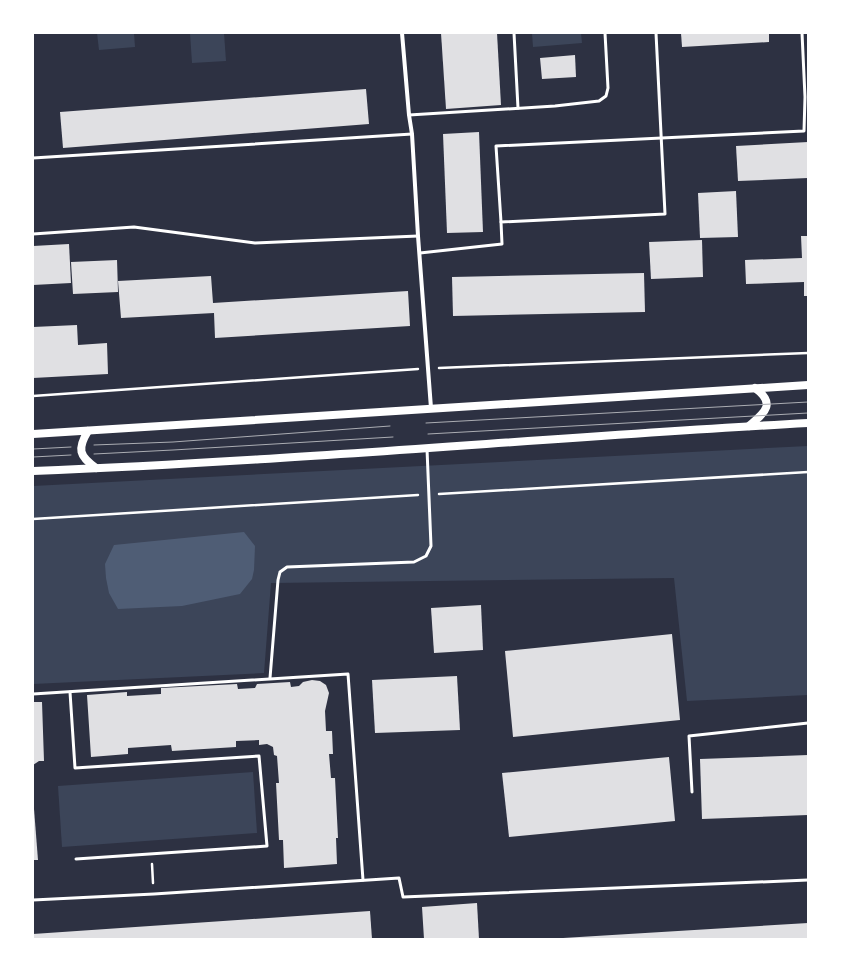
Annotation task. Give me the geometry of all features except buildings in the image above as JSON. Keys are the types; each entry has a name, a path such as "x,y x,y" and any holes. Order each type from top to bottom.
{"main road":[{"path":"33,434 808,385"},
{"path":"749,426 765,412 766,408 763,395 755,388"},
{"path":"33,471 427,448 808,423"},
{"path":"88,431 82,441 81,447 83,456 96,468"}],"street":[{"path":"402,33 408,115 412,134 431,408"}],"lane":[{"path":"514,33 518,108"},
{"path":"408,115 555,106 599,101 606,96 608,88 605,33"},
{"path":"501,222 665,214 656,33"},
{"path":"420,254 502,244 496,146 804,131 807,97 802,33"},
{"path":"33,158 412,134"},
{"path":"33,234 134,227 255,243 418,236"},
{"path":"270,678 278,580 280,572 287,567 414,562 426,556 431,546 427,448"},
{"path":"33,694 348,674 363,880"},
{"path":"70,692 75,768 259,756 267,846 76,859"},
{"path":"692,792 689,736 808,723"},
{"path":"33,900 154,894 399,878 403,897 808,880"}],"path":[{"path":"152,854 154,894"}],"shaded area":[{"path":"97,33 134,33 135,47 99,50"},
{"path":"190,33 224,33 226,61 192,63"},
{"path":"532,33 581,33 582,43 533,47"},
{"path":"808,446 808,695 687,701 674,578 271,583 264,673 33,684 33,486"},
{"path":"244,532 255,546 254,570 252,579 240,594 182,606 118,609 109,593 105,564 114,545"},
{"path":"253,772 257,833 62,847 58,786"}],"tram line":[{"path":"426,423 808,402"},
{"path":"428,434 808,413"},
{"path":"94,445 173,442 390,426"},
{"path":"94,454 393,437"},
{"path":"33,449 71,447"},
{"path":"33,457 71,455"}]}
